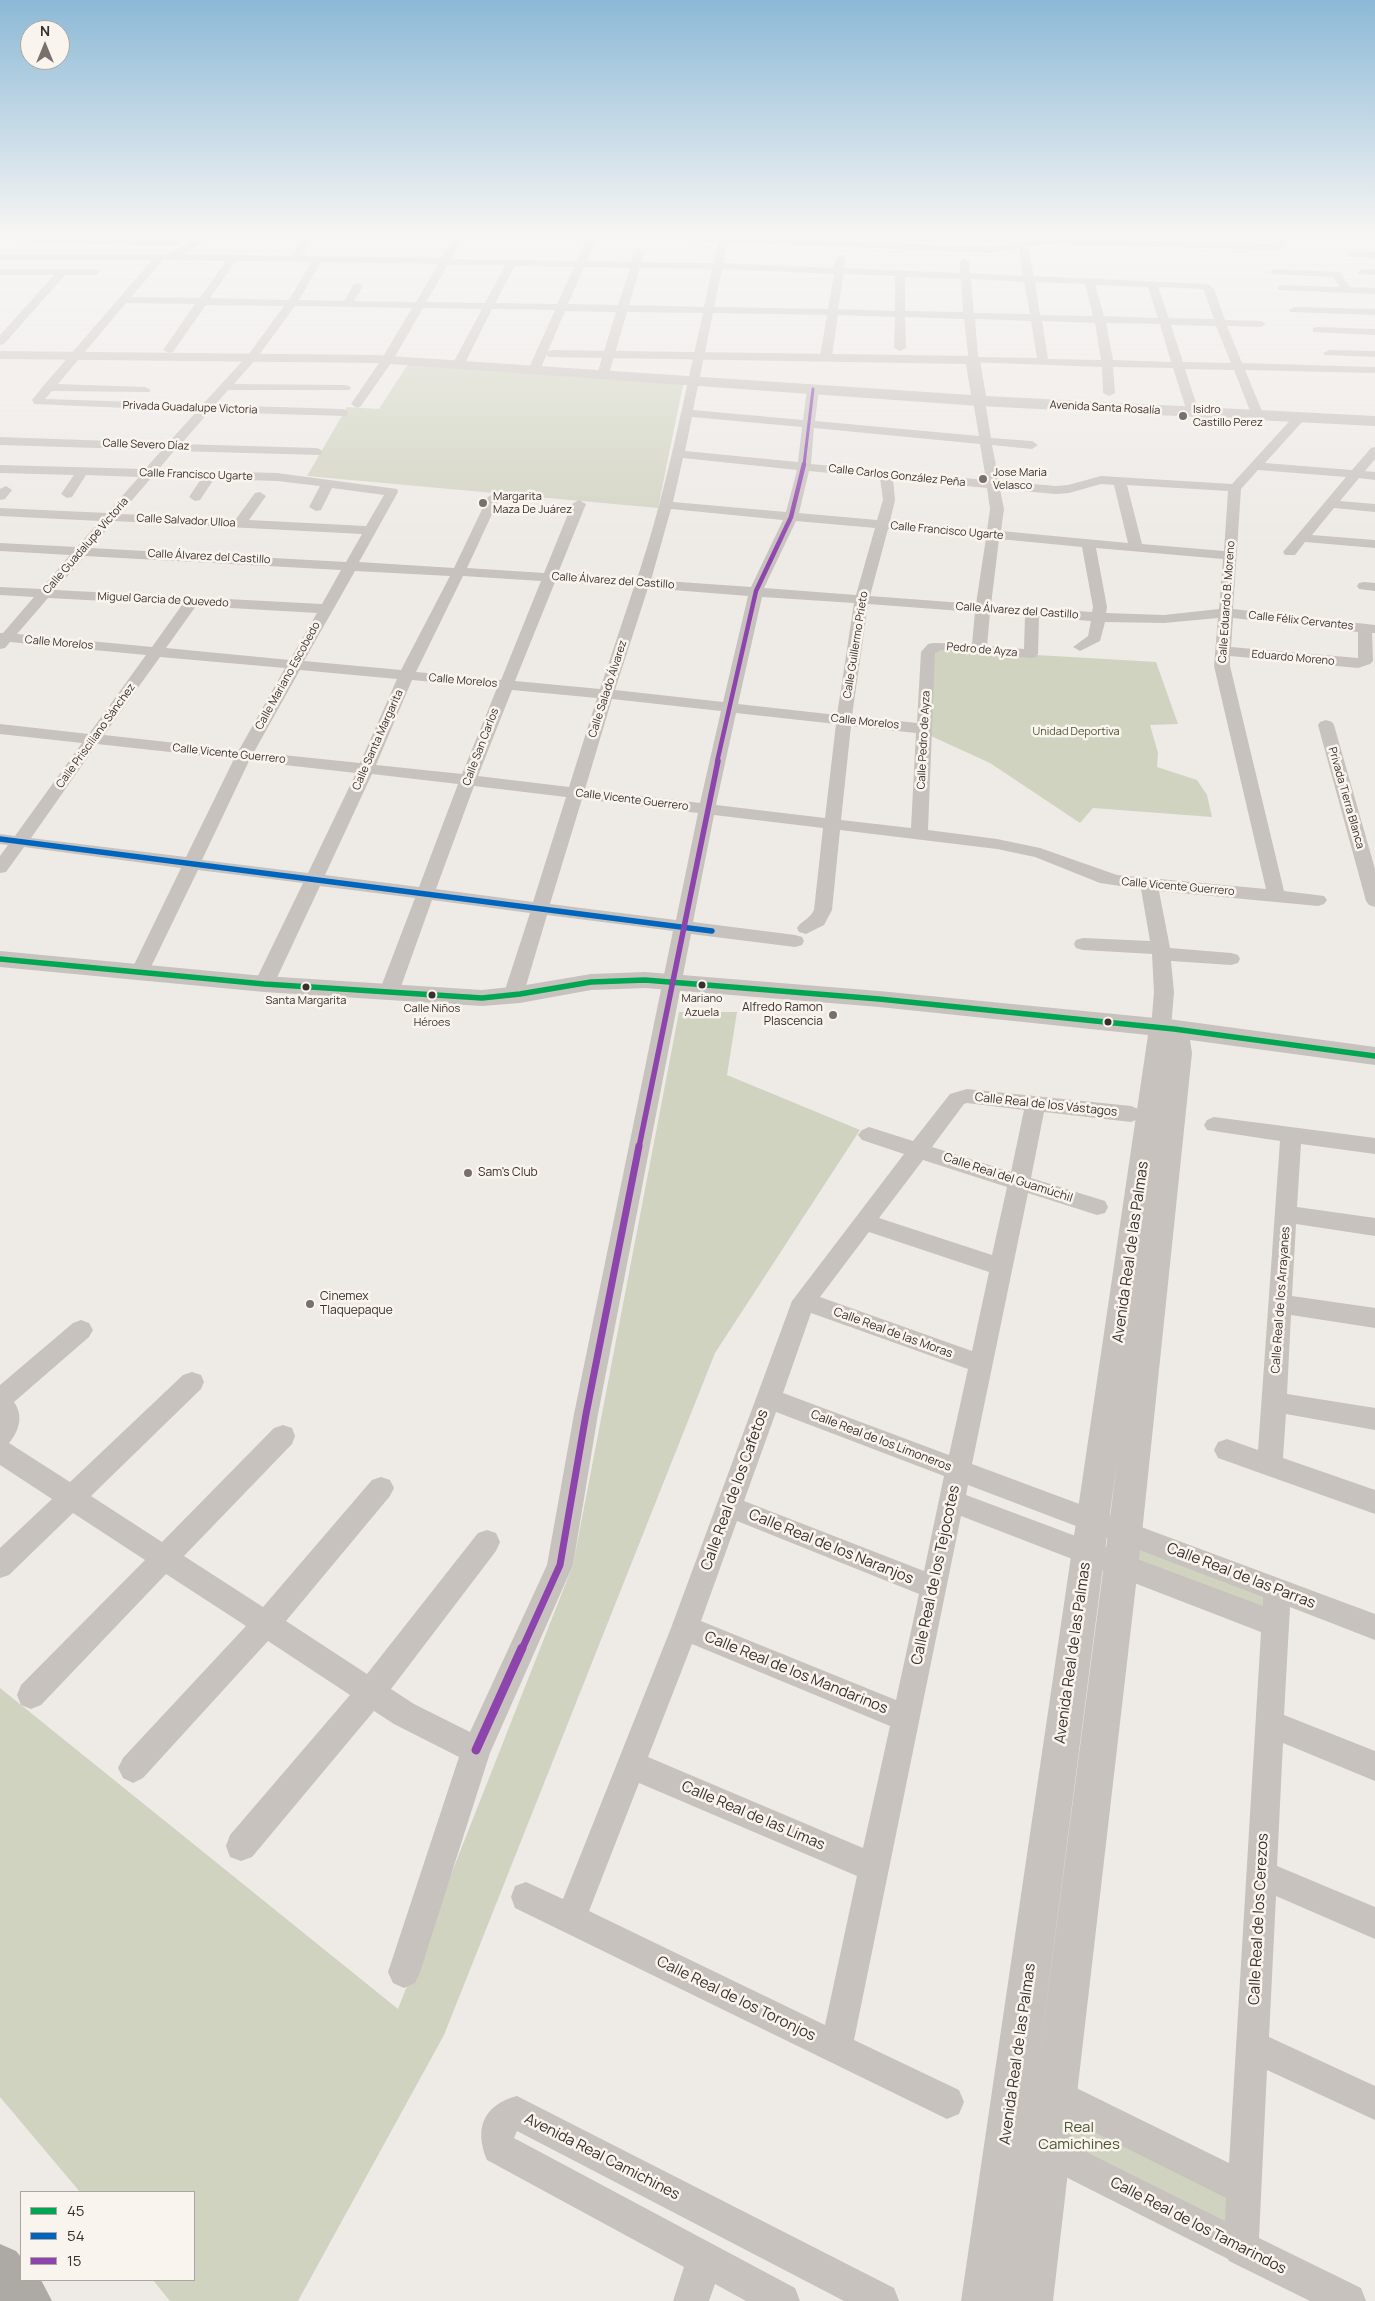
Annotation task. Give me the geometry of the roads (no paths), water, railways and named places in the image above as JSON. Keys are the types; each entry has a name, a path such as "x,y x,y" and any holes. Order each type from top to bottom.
{"highway":[{"path":"0,2267 29,2301"}],"street":[{"path":"48,387 84,344"},
{"path":"169,350 173,344"},
{"name":"Calle Guadalupe Victoria","path":"2,640 261,344"},
{"path":"357,404 396,344"},
{"path":"462,359 469,344"},
{"path":"534,370 545,344"},
{"path":"603,374 612,344"},
{"name":"Calle Salado Álvarez","path":"513,996 606,694 656,544 678,454 701,344"},
{"path":"826,356 828,344"},
{"path":"971,344 997,509 979,650"},
{"path":"1040,344 1043,361"},
{"path":"1105,344 1109,362 1109,394"},
{"path":"1171,344 1193,412"},
{"path":"1229,344 1258,416"},
{"path":"77,352 169,350 254,354"},
{"path":"1,352 254,354"},
{"path":"462,359 502,353"},
{"path":"1329,353 1375,354"},
{"name":"Avenida Santa Rosalía","path":"254,354 462,359 534,370 693,379 979,401 1375,421"},
{"path":"522,354 826,356 1375,370"},
{"path":"48,387 145,390"},
{"name":"Privada Guadalupe Victoria","path":"48,387 38,402 342,413"},
{"path":"224,387 345,388"},
{"path":"404,1972 476,1750 560,1565 588,1405 707,808 756,591 791,517 804,466 813,389"},
{"path":"686,413 1032,445"},
{"path":"1235,488 1299,418"},
{"name":"Calle Severo Díaz","path":"0,441 316,452"},
{"path":"1290,552 1375,451"},
{"path":"277,477 294,455 293,452"},
{"name":"Calle Carlos González Peña","path":"678,454 886,475 1063,490 1098,480 1235,488"},
{"path":"1255,466 1375,476"},
{"name":"Calle Francisco Ugarte","path":"0,468 277,477 392,492"},
{"path":"67,494 82,471"},
{"path":"195,497 210,475"},
{"name":"Calle Guillermo Prieto","path":"682,928 800,935 818,921 824,910 844,720 862,599 889,500 886,475"},
{"path":"1120,481 1136,547"},
{"path":"316,507 328,483"},
{"name":"Calle Eduardo B. Moreno","path":"1235,488 1222,666 1276,895"},
{"name":"Calle Mariano Escobedo","path":"140,971 244,755 392,492"},
{"path":"240,523 260,496"},
{"name":"Calle Santa Margarita","path":"264,984 366,769 406,676 460,571 494,497"},
{"name":"Calle San Carlos","path":"389,992 468,780 579,504"},
{"path":"1330,504 1375,508"},
{"name":"Calle Francisco Ugarte","path":"665,505 1230,556"},
{"name":"Calle Salvador Ulloa","path":"0,512 372,530"},
{"path":"1302,538 1375,544"},
{"path":"1080,647 1095,638 1100,608 1088,543"},
{"name":"Calle Álvarez del Castillo","path":"0,547 460,571 1099,617 1164,619 1226,613"},
{"name":"Miguel Garcia de Quevedo","path":"0,591 326,609"},
{"name":"Calle Prisciliano Sánchez","path":"0,868 96,738 192,602"},
{"name":"Pedro de Ayza","path":"933,647 942,646 1031,654 1032,612"},
{"name":"Calle Félix Cervantes","path":"1226,613 1370,629"},
{"name":"Eduardo Moreno","path":"1223,651 1362,662 1365,659 1370,629"},
{"name":"Calle Morelos","path":"2,640 156,652 606,694 925,729"},
{"name":"Calle Pedro de Ayza","path":"919,835 928,652 933,647"},
{"name":"Privada Tierra Blanca","path":"1326,725 1375,901"},
{"name":"Calle Vicente Guerrero","path":"0,728 468,780 1025,848 1106,879 1149,885 1318,900"},
{"path":"0,838 682,928"},
{"name":"Avenida Real de las Palmas","path":"984,2301 1037,1918 1106,1539 1179,1053 1167,1021 1161,951 1149,885"},
{"path":"1083,944 1231,959"},
{"path":"0,959 264,984 482,998 513,996 613,980 671,983 1167,1021 1375,1056"},
{"name":"Calle Real de los Vástagos","path":"961,1097 1131,1114"},
{"name":"Calle Real de los Cafetos","path":"570,1919 685,1628 804,1301 954,1102 961,1097"},
{"name":"Calle Real de los Tejocotes","path":"836,2048 1036,1103"},
{"path":"1214,1124 1375,1146"},
{"name":"Calle Real del Guamúchil","path":"869,1135 1097,1207"},
{"name":"Calle Real de los Arrayanes","path":"1270,1465 1291,1135"},
{"path":"1286,1214 1375,1227"},
{"path":"864,1222 1001,1267"},
{"name":"Calle Real de las Moras","path":"804,1301 981,1364"},
{"path":"1280,1304 1375,1318"},
{"path":"0,1436 5,1430 8,1413 0,1401 81,1330"},
{"path":"0,1566 192,1382"},
{"name":"Calle Real de los Limoneros","path":"768,1398 959,1470 1106,1539"},
{"path":"1274,1402 1375,1419"},
{"path":"31,1695 166,1559 283,1436"},
{"path":"1227,1450 1375,1502"},
{"path":"0,1451 404,1714 476,1750"},
{"path":"133,1768 266,1624 381,1488"},
{"path":"952,1501 1106,1539 1275,1624"},
{"name":"Calle Real de los Naranjos","path":"728,1506 934,1588"},
{"name":"Avenida Real de las Palmas","path":"1030,2301 1076,1931 1106,1539"},
{"name":"Calle Real de las Parras","path":"1106,1539 1277,1590 1375,1627"},
{"path":"241,1846 371,1692 487,1542"},
{"name":"Calle Real de los Cerezos","path":"1241,2248 1277,1590"},
{"name":"Calle Real de los Mandarinos","path":"685,1628 906,1718"},
{"path":"1270,1723 1375,1766"},
{"name":"Calle Real de las Limas","path":"632,1765 874,1868"},
{"path":"1261,1874 1375,1922"},
{"name":"Calle Real de los Toronjos","path":"526,1897 947,2102"},
{"path":"1037,1918 1076,1931"},
{"path":"1252,2046 1375,2103"},
{"path":"1056,2095 1244,2189"},
{"name":"Avenida Real Camichines","path":"782,2301 499,2148 498,2130 503,2120 507,2115 517,2113 881,2301"},
{"name":"Calle Real de los Tamarindos","path":"1048,2150 1348,2301"},
{"path":"691,2301 705,2259"}],"place":[{"name":"Isidro Castillo Perez","path":"1183,416"},
{"name":"Jose Maria Velasco","path":"983,479"},
{"name":"Margarita Maza De Juárez","path":"483,503"},
{"name":"Mariano Azuela","path":"702,985"},
{"name":"Santa Margarita","path":"306,987"},
{"name":"Calle Niños Héroes","path":"432,995"},
{"name":"Alfredo Ramon Plascencia","path":"833,1015"},
{"name":"Sam's Club","path":"468,1173"},
{"name":"Cinemex Tlaquepaque","path":"310,1304"}],"park label":[{"name":"Unidad Deportiva","path":"1076,732"},
{"name":"Real Camichines","path":"1079,2136"}]}
